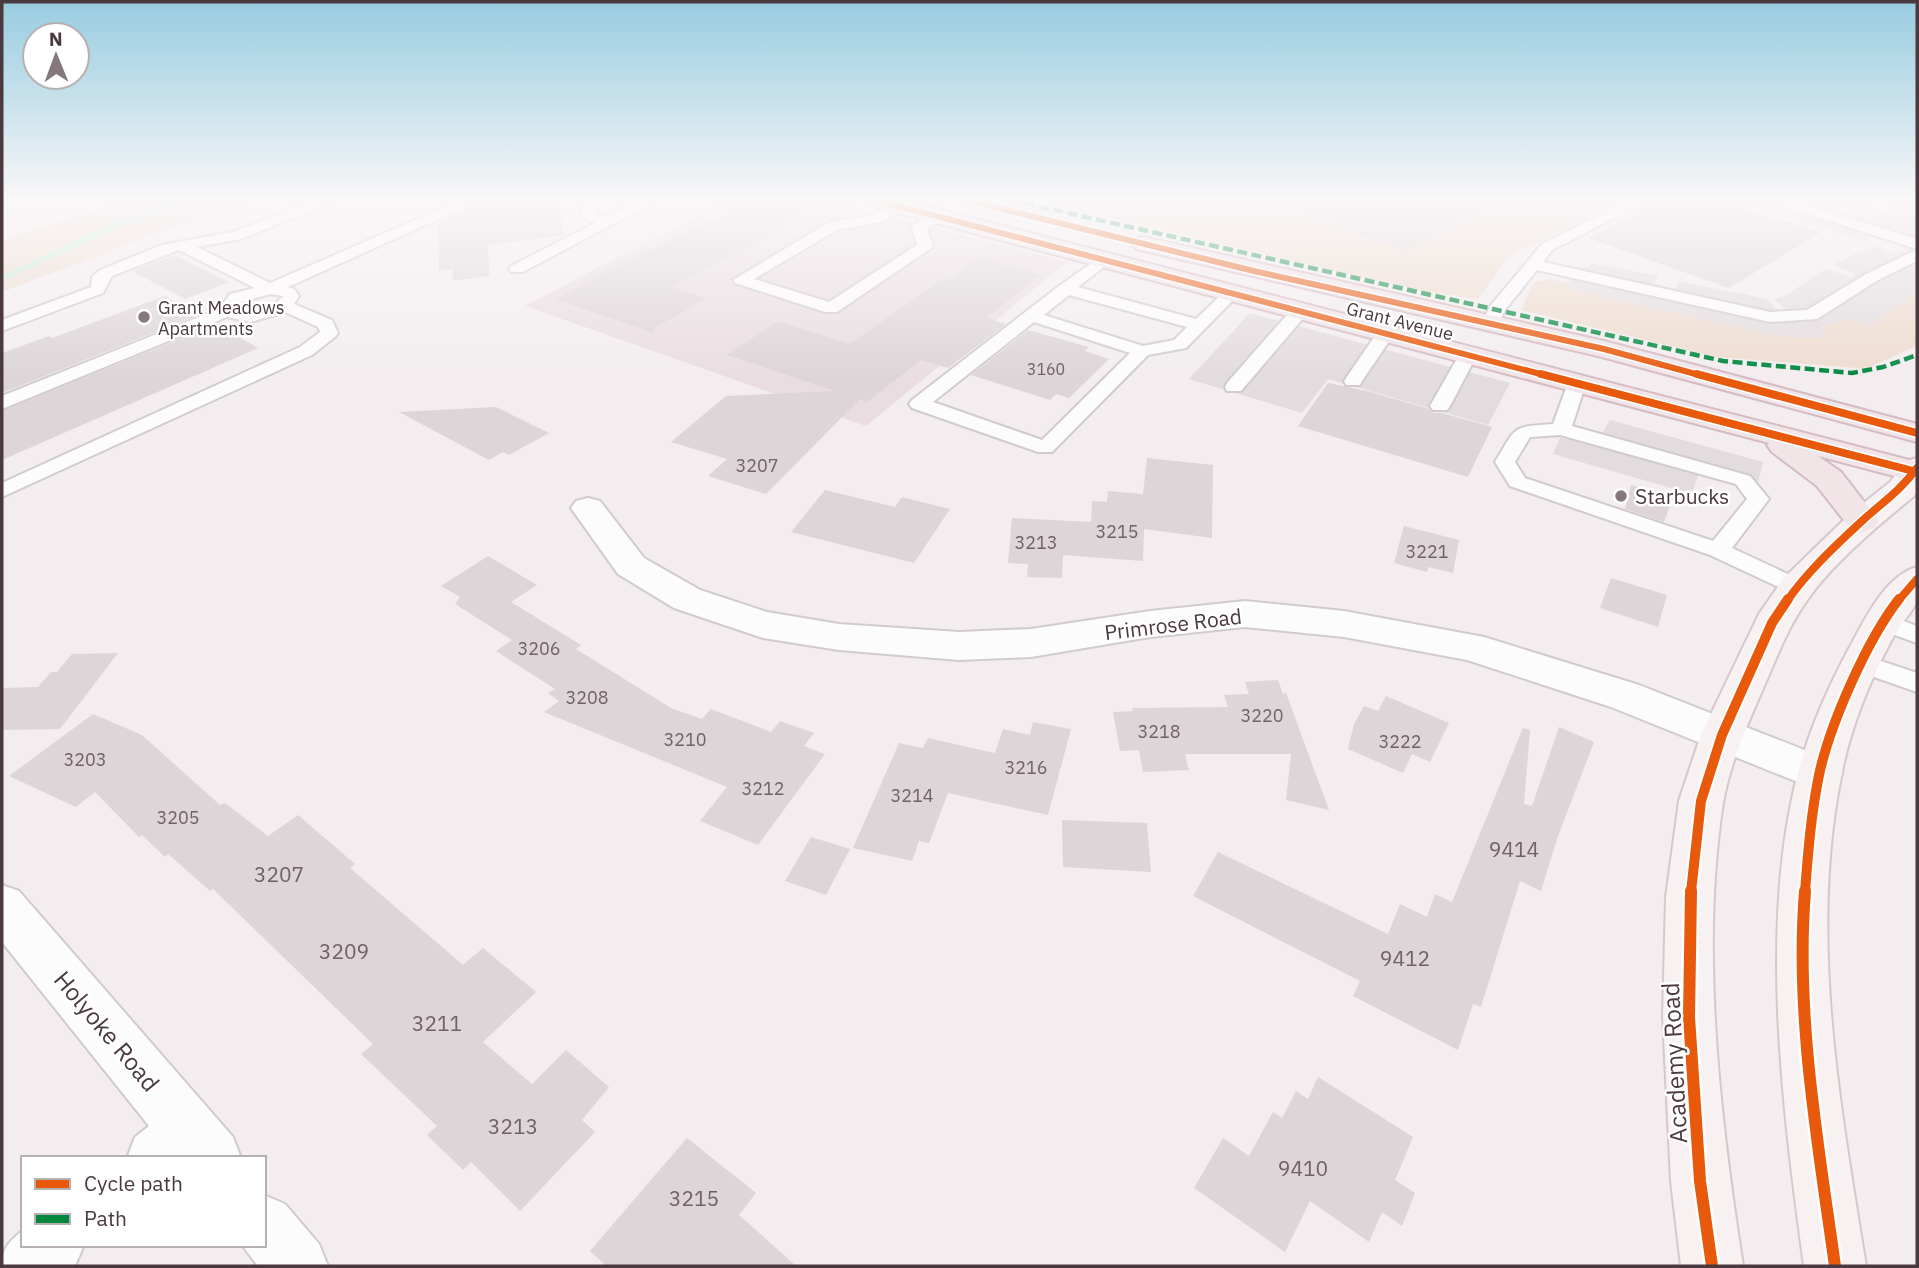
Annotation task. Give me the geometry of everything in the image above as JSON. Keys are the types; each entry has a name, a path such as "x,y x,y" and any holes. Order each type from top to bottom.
{"main road":[{"name":"Grant Avenue","path":"1100,259 1916,470"},
{"name":"Grant Avenue","path":"1206,259 1490,322 1710,376 1917,433"},
{"path":"1231,294 1254,271"},
{"path":"1750,428 1787,447 1822,473 1862,521"},
{"name":"Academy Road","path":"1713,1266 1700,1181 1689,1017 1690,897 1701,801 1722,735 1772,623 1797,587 1862,521 1902,489 1916,470"},
{"path":"1835,1266 1814,1120 1802,977 1807,847 1820,774 1860,663 1899,628 1915,586"}],"street":[{"name":"Primrose Road","path":"588,508 631,566 687,599 763,625 839,637 960,646 1031,643 1245,614 1345,624 1470,647 1625,696 1820,774"},
{"name":"Holyoke Road","path":"2,905 186,1148"},
{"path":"266,1227 297,1266"},
{"path":"28,1266 51,1247"}],"lane":[{"path":"2,326 97,290 101,284 100,276 140,259"},
{"path":"209,259 270,289 288,292 291,296 284,306 248,316 237,316 228,311"},
{"path":"228,311 229,303 236,298 270,289 338,259"},
{"path":"517,269 536,259"},
{"path":"775,259 741,279 831,308 905,259"},
{"path":"1490,322 1496,309 1537,259"},
{"path":"1533,264 1770,317 1811,315 1872,277 1910,259"},
{"path":"1103,260 919,404 1045,449 1142,351"},
{"path":"1065,289 1199,325"},
{"path":"1031,316 1142,351 1180,344 1231,294"},
{"path":"2,491 306,351 329,333 326,324 284,306"},
{"path":"2,403 228,311"},
{"path":"1234,387 1299,312"},
{"path":"1353,381 1385,334"},
{"path":"1440,407 1468,355"},
{"path":"1561,429 1577,383"},
{"path":"1718,550 1758,499 1743,480 1561,429 1523,432 1505,462 1517,482 1718,550 1797,587"},
{"path":"1860,663 1917,683"}],"shaded area":[{"path":"2,259 88,259 2,292"},
{"path":"614,259 1056,259 1067,262 866,426 525,306"},
{"path":"1286,259 1507,259 1478,299 1422,291"},
{"path":"1844,259 1917,259 1917,291 1872,325 1850,319 1818,327 1830,337 1802,338 1778,336 1574,290 1568,283 1575,267 1588,268 1590,263 1659,276 1654,283 1672,289 1676,288 1678,281 1767,299 1775,308 1788,311 1774,299 1783,297 1826,269 1852,277 1855,274 1833,265"},
{"path":"1549,279 1568,283 1574,290 1778,336 1829,337 1817,327 1850,319 1872,325 1917,291 1917,346 1870,367 1857,368 1717,357 1521,310 1534,282"},
{"path":"1250,313 1510,383 1488,425 1328,379 1302,413 1189,379"},
{"path":"1610,420 1763,462 1758,483 1701,466 1692,494 1553,454 1560,438 1596,445"}],"building":[{"path":"164,259 183,259 229,282 185,299 132,271"},
{"path":"439,259 488,259 489,276 453,281 453,269 439,270"},
{"path":"631,259 723,259 671,287 707,298 655,328 653,333 555,299"},
{"path":"977,259 1041,275 986,318 1006,324 948,368 921,360 867,402 860,399 766,494 708,476 727,459 671,442 726,396 835,391 727,355 778,321 850,344 942,279 947,281"},
{"path":"1648,259 1776,259 1729,288"},
{"name":"Grant Meadows Apartments","path":"165,296 198,315 2,393 2,353 49,336 52,338"},
{"name":"Grant Meadows Apartments","path":"216,324 258,348 2,460 2,411"},
{"path":"1028,330 1089,347 1085,351 1109,359 1069,398 1056,394 1050,400 971,375"},
{"path":"1328,383 1367,391 1429,409 1433,413 1492,427 1468,477 1298,426"},
{"path":"496,407 549,433 509,455 503,452 489,460 399,412"},
{"path":"1147,458 1213,465 1212,538 1144,529 1143,561 1063,555 1062,578 1027,577 1028,564 1008,563 1012,518 1091,522 1092,501 1107,502 1108,491 1143,494"},
{"path":"1631,485 1673,498 1664,522 1625,509"},
{"path":"825,490 895,507 902,497 950,509 914,563 791,532"},
{"path":"1404,526 1459,540 1453,573 1428,567 1427,572 1394,563"},
{"path":"488,556 537,585 511,602 581,645 576,649 671,708 702,719 711,709 771,732 780,721 814,733 804,746 825,754 758,845 700,821 727,787 544,712 559,701 548,693 555,689 496,651 512,640 455,604 460,597 441,586"},
{"path":"1611,578 1667,595 1658,627 1600,608"},
{"path":"118,653 60,729 2,730 2,688 38,687 51,672 57,672 72,654"},
{"path":"1278,680 1283,694 1286,693 1329,810 1286,800 1291,754 1185,754 1189,770 1143,772 1139,750 1120,751 1113,712 1133,711 1132,708 1228,707 1224,695 1249,694 1245,682"},
{"path":"1386,696 1449,723 1430,762 1412,754 1403,773 1348,749 1354,724 1364,706 1378,711"},
{"path":"93,714 142,735 220,805 225,803 268,836 298,815 355,864 350,868 463,965 483,948 536,992 483,1042 532,1084 566,1050 609,1087 582,1120 595,1132 520,1211 471,1162 463,1170 427,1135 437,1126 361,1054 373,1044 213,889 210,891 168,854 165,857 142,835 139,837 95,792 76,807 9,776"},
{"path":"1033,722 1071,729 1048,815 948,793 929,843 919,841 912,861 853,848 899,743 923,748 928,738 995,753 1003,729 1030,735"},
{"path":"1559,727 1594,742 1557,839 1541,891 1520,881 1481,1007 1473,1004 1458,1050 1353,996 1360,981 1193,896 1218,852 1388,934 1400,904 1427,917 1435,894 1452,902 1523,728 1530,730 1524,804 1532,806"},
{"path":"1062,820 1147,823 1151,872 1063,867"},
{"path":"811,837 850,849 826,895 785,881"},
{"path":"1318,1077 1413,1137 1395,1180 1415,1193 1402,1226 1382,1212 1369,1242 1310,1201 1285,1252 1194,1188 1223,1138 1249,1156 1273,1112 1282,1118 1296,1091 1308,1099"},
{"path":"687,1138 756,1193 739,1215 796,1266 606,1266 590,1251"}],"waterway":[{"path":"2,279 43,259"}],"marked path":[{"path":"1273,259 1723,361 1852,373 1883,367 1917,355"}],"cycle path":[{"path":"1102,259 1917,472"},
{"path":"1206,259 1604,349 1917,433"},
{"path":"1712,1266 1700,1181 1689,1017 1690,897 1701,801 1722,735 1772,623 1797,587 1862,521 1902,489 1917,468"},
{"path":"1835,1266 1818,1144 1806,1021 1803,960 1809,837 1821,767 1852,684 1884,621 1917,579"}],"place":[{"name":"Grant Meadows Apartments","path":"144,317"},
{"name":"Starbucks","path":"1621,496"}]}
